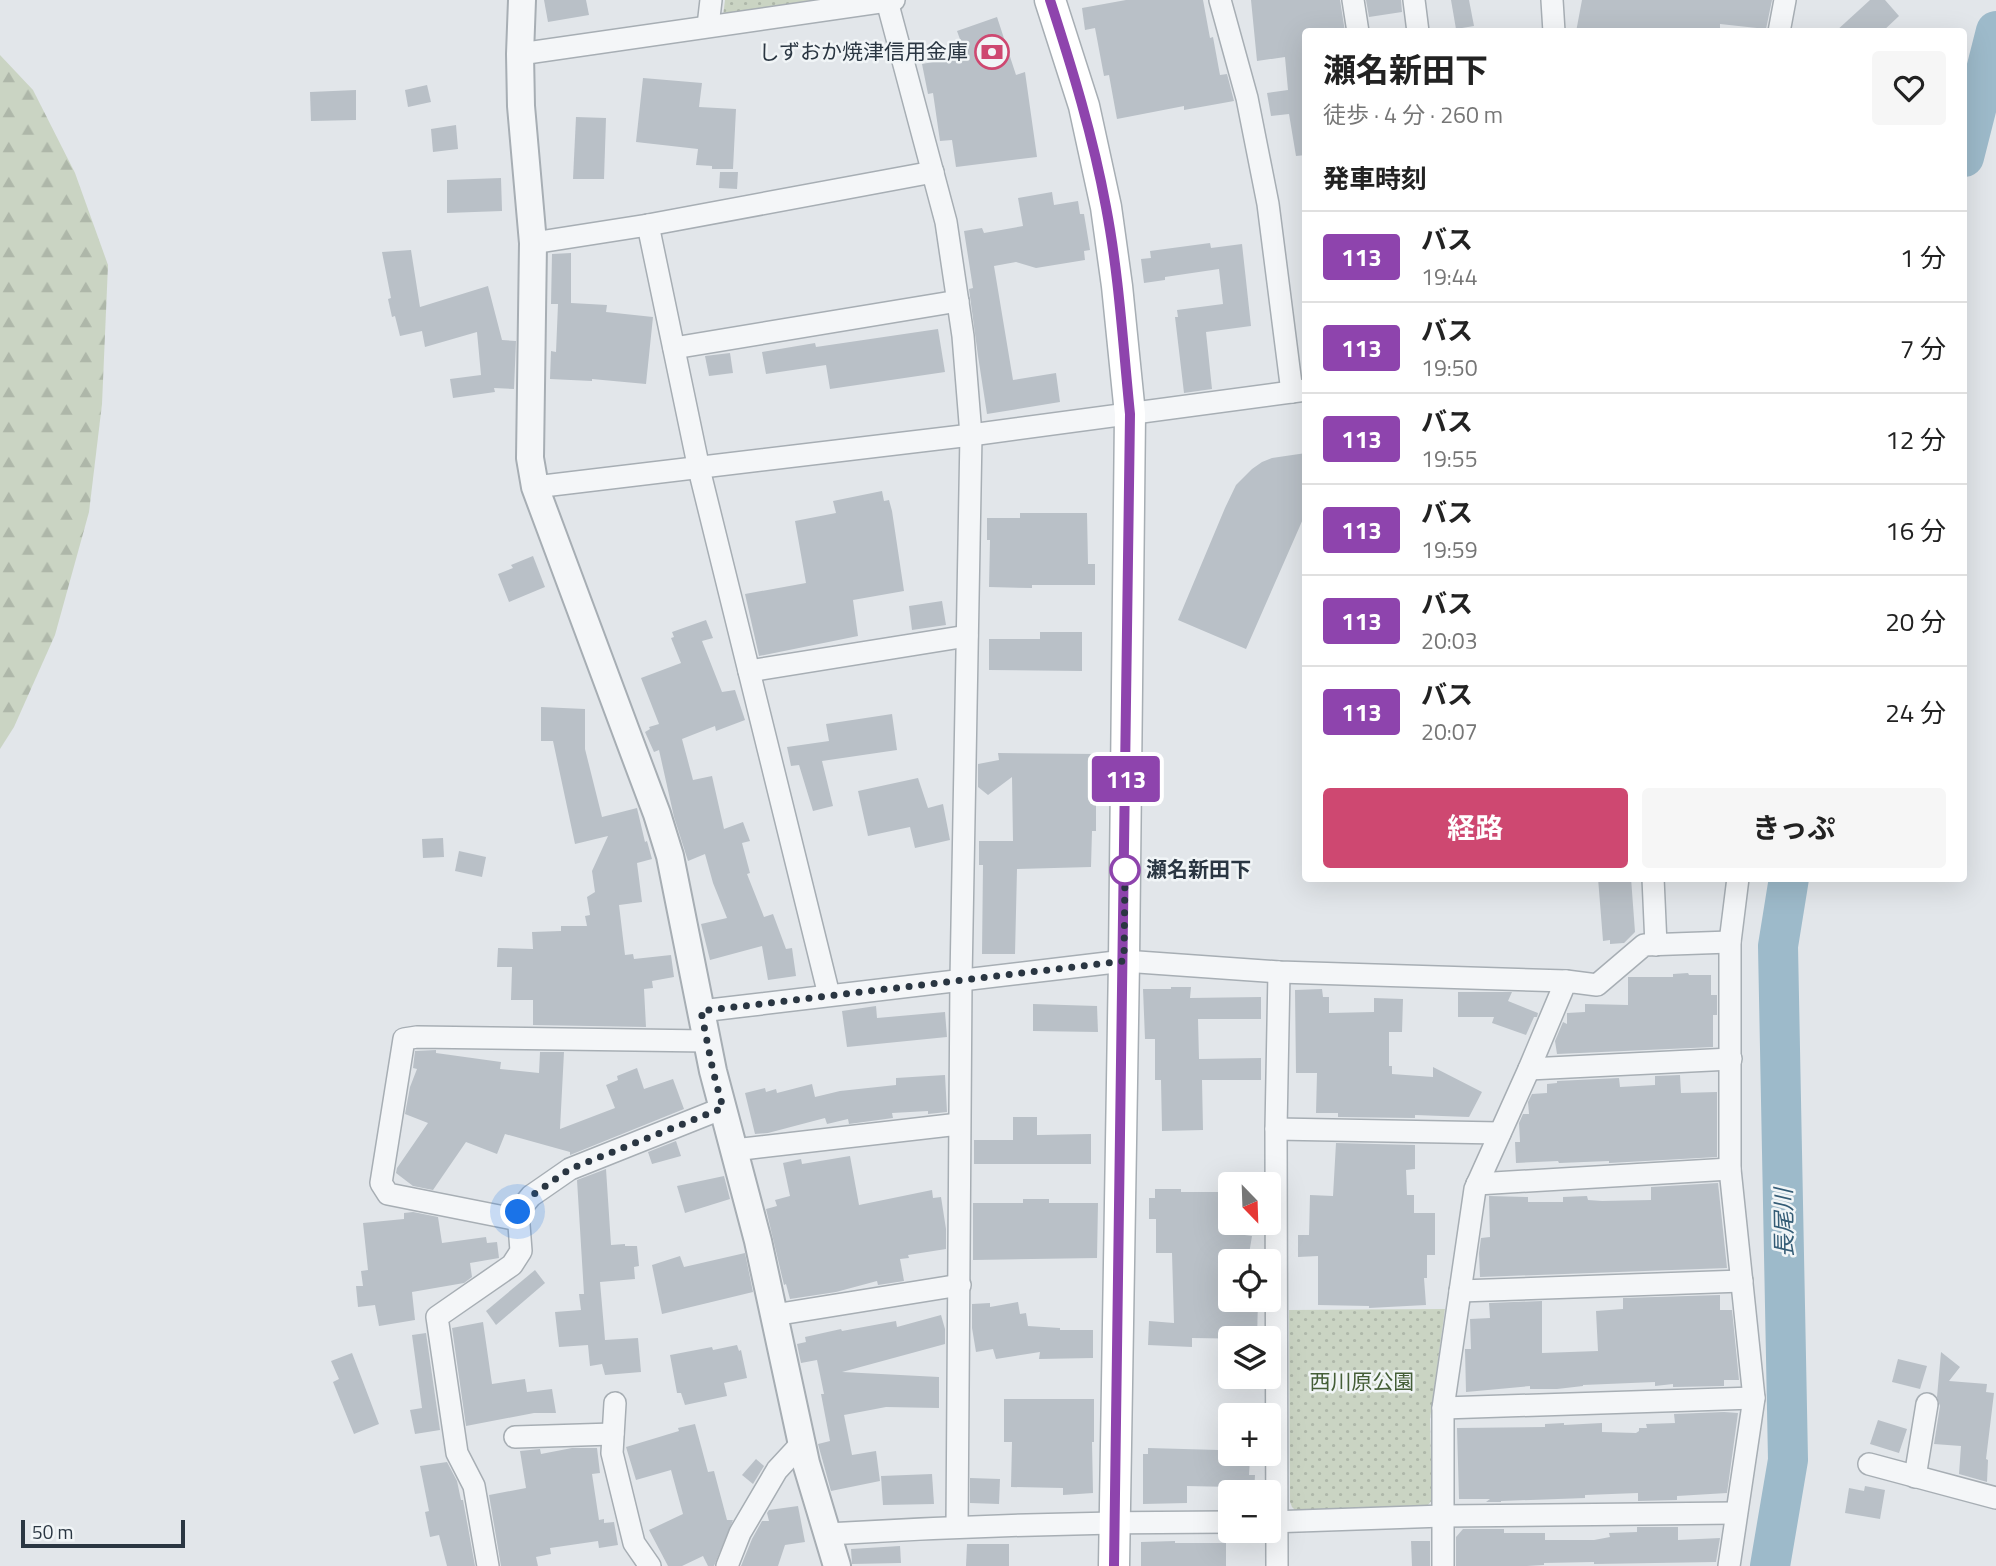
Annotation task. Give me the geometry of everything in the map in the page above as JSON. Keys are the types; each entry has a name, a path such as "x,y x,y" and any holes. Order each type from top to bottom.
{"main road":[{"path":"1050,0 1084,106 1106,207 1130,414 1114,1566"}],"street":[{"path":"522,0 521,106 533,243 530,458 535,487 657,814 670,856 707,1041 758,1241 802,1443 837,1566"},
{"path":"708,26 711,0"},
{"path":"535,487 971,435 1299,391 1268,204 1247,98 1220,0"},
{"path":"1353,0 1356,28"},
{"path":"1414,0 1418,28"},
{"path":"1552,0 1554,28"},
{"path":"1780,28 1785,0"},
{"path":"520,54 890,1 946,222 963,336 971,435 959,1124 957,1526"},
{"path":"533,243 648,225 933,172"},
{"path":"648,225 699,469 829,995"},
{"path":"674,348 958,301"},
{"path":"749,671 967,636"},
{"path":"1653,882 1656,945"},
{"path":"1729,1566 1754,1398 1730,1169 1730,942 1738,882"},
{"path":"701,1011 1124,961 1279,972 1566,981 1597,985 1644,945 1730,942"},
{"path":"1273,1480 1279,972"},
{"path":"1443,1566 1443,1408 1477,1184 1530,1069 1566,981"},
{"path":"519,1220 388,1194 381,1183 404,1039 707,1041"},
{"path":"1530,1069 1731,1059"},
{"path":"488,1566 474,1486 457,1453 437,1317 512,1265 521,1251 518,1212 531,1196 570,1169 723,1108"},
{"path":"734,1150 959,1124"},
{"path":"1276,1129 1500,1133"},
{"path":"1477,1184 1730,1169"},
{"path":"1460,1292 1742,1281"},
{"path":"774,1315 960,1285"},
{"path":"1443,1408 1754,1398"},
{"path":"615,1403 612,1453 634,1543 650,1566"},
{"path":"1915,1477 1927,1404"},
{"path":"515,1437 613,1434"},
{"path":"727,1566 740,1533 777,1470 802,1443"},
{"path":"1870,1464 1996,1498"},
{"path":"1281,1522 1443,1516 1736,1513"},
{"path":"827,1534 957,1526 1218,1522"},
{"path":"1275,1543 1277,1566"}],"green space":[{"path":"725,0 816,0 723,16"},
{"path":"0,55 33,90 75,173 108,265 102,404 89,512 55,635 14,727 0,749"},
{"name":"西川原公園","path":"1445,1309 1430,1419 1432,1500 1428,1505 1415,1510 1296,1511 1290,1502 1289,1310"}],"building":[{"path":"544,0 586,0 589,15 548,22"},
{"path":"1126,0 1203,0 1220,75 1227,74 1234,101 1184,110 1184,106 1117,119 1109,75 1104,76 1095,28 1085,30 1082,8"},
{"path":"1251,0 1340,0 1344,28 1302,28 1302,155 1296,156 1289,114 1271,116 1267,93 1288,90 1285,57 1257,61"},
{"path":"1366,0 1401,0 1402,12 1369,17"},
{"path":"1451,0 1469,0 1474,26 1456,28"},
{"path":"1582,0 1772,0 1766,28 1720,24 1720,28 1577,28"},
{"path":"1870,0 1885,0 1899,16 1886,28 1839,28"},
{"path":"997,17 1016,75 1025,72 1037,157 956,167 952,140 940,141 933,93 928,94 922,64 966,56 957,31"},
{"path":"643,78 702,83 699,107 736,109 733,169 712,169 712,166 696,165 698,149 636,142"},
{"path":"427,85 431,102 408,107 405,90"},
{"path":"356,90 356,120 311,121 310,92"},
{"path":"576,117 606,118 604,179 573,179"},
{"path":"456,125 458,149 433,152 431,129"},
{"path":"720,172 738,172 737,189 719,188"},
{"path":"501,178 502,211 447,213 447,180"},
{"path":"1052,192 1054,205 1078,201 1080,214 1084,214 1090,250 1084,251 1085,260 1036,268 1016,262 994,266 1013,380 1056,373 1060,402 987,414 969,289 973,288 964,231 982,228 984,233 1023,226 1018,198"},
{"path":"1210,243 1211,248 1242,244 1251,326 1206,332 1212,389 1184,393 1175,317 1178,317 1177,310 1223,304 1219,269 1144,283 1141,259 1151,258 1150,251"},
{"path":"411,250 420,307 488,286 502,340 516,341 514,389 494,388 495,392 453,398 450,379 481,375 477,332 425,347 422,331 400,336 388,299 391,298 382,252"},
{"path":"571,253 571,303 607,305 606,312 653,317 646,384 592,379 550,379 551,351 556,352 558,304 551,304 552,254"},
{"path":"938,329 945,372 830,389 826,365 766,374 762,352"},
{"path":"730,353 733,373 709,376 705,356"},
{"path":"1302,454 1302,521 1246,649 1178,620 1236,485 1252,469 1272,458"},
{"path":"882,491 884,501 889,500 892,511 904,591 853,600 858,636 759,656 745,594 806,583 795,521 836,513 833,501"},
{"path":"1020,513 1087,513 1088,564 1095,564 1095,585 989,587 990,540 987,540 987,518 1020,518"},
{"path":"533,556 545,587 509,602 498,574"},
{"path":"942,601 946,625 912,630 909,606"},
{"path":"706,620 713,638 702,641 722,692 735,690 745,720 716,731 715,726 682,739 693,780 712,776 724,829 743,822 750,841 742,843 750,873 747,874 764,917 773,914 786,949 792,948 796,976 768,980 762,946 710,960 701,924 727,918 705,854 688,861 674,817 659,750 654,752 645,732 649,727 659,724 641,678 681,663 671,638 674,637 672,632"},
{"path":"1040,632 1082,632 1082,671 989,670 989,639 1040,639"},
{"path":"541,707 585,709 585,749 602,817 637,808 652,859 637,863 642,902 619,905 625,955 633,954 634,959 671,955 674,977 652,981 653,988 644,989 646,1027 533,1025 533,1000 511,1000 512,967 497,967 498,948 533,949 532,932 561,931 561,926 587,926 585,916 590,915 587,897 595,892 592,871 608,836 575,844 553,741 541,741"},
{"path":"892,714 897,750 822,761 833,806 813,811 799,765 791,766 787,747 829,741 826,724"},
{"path":"998,753 1096,754 1096,831 1092,831 1091,867 1017,869 1015,954 982,954 983,865 979,865 979,841 1013,841 1012,777 988,795 978,787 978,764 999,760"},
{"path":"918,778 928,808 943,804 950,840 915,848 910,827 868,836 858,791"},
{"path":"443,838 444,857 423,858 422,839"},
{"path":"459,851 486,857 482,877 455,871"},
{"path":"1598,882 1631,882 1635,932 1624,943 1610,944 1610,940 1603,941"},
{"path":"1673,974 1711,975 1711,995 1717,995 1717,1015 1713,1015 1713,1047 1557,1054 1555,1041 1563,1022 1567,1024 1567,1013 1585,1012 1585,1004 1628,1005 1628,977 1673,977"},
{"path":"1191,987 1190,998 1261,997 1261,1019 1198,1019 1199,1059 1261,1058 1261,1080 1202,1080 1203,1130 1162,1131 1161,1080 1155,1080 1155,1039 1145,1039 1143,989"},
{"path":"1322,989 1323,997 1329,997 1329,1013 1374,1012 1374,998 1403,999 1402,1032 1389,1032 1389,1066 1392,1066 1392,1074 1433,1077 1433,1067 1482,1092 1469,1117 1338,1117 1338,1113 1316,1113 1317,1073 1296,1073 1295,990"},
{"path":"1458,992 1512,992 1508,1001 1538,1013 1537,1017 1534,1017 1526,1035 1492,1023 1494,1017 1458,1017"},
{"path":"1033,1004 1097,1006 1098,1032 1033,1031"},
{"path":"876,1006 877,1018 945,1012 947,1037 847,1047 842,1011"},
{"path":"436,1050 436,1053 501,1062 500,1069 539,1073 540,1052 564,1052 560,1129 615,1108 606,1085 618,1080 617,1076 637,1068 644,1089 673,1079 684,1109 570,1155 570,1152 505,1134 497,1154 466,1142 433,1190 413,1186 396,1173 428,1123 405,1114 410,1087 417,1069 413,1068 415,1051"},
{"path":"945,1075 947,1112 892,1113 893,1118 849,1124 848,1119 827,1124 825,1118 768,1133 755,1134 745,1093 765,1088 766,1092 776,1089 777,1093 812,1084 815,1097 840,1091 896,1085 896,1078"},
{"path":"1680,1075 1681,1093 1717,1092 1717,1157 1609,1163 1516,1163 1515,1142 1520,1142 1519,1123 1523,1114 1529,1114 1528,1102 1532,1094 1547,1093 1547,1084 1557,1081 1619,1078 1620,1087 1655,1085 1655,1076"},
{"path":"1013,1117 1037,1117 1037,1135 1091,1134 1091,1164 974,1164 974,1140 1013,1140"},
{"path":"676,1141 681,1156 652,1164 648,1152"},
{"path":"1336,1143 1415,1145 1415,1169 1406,1170 1407,1195 1414,1195 1414,1213 1435,1213 1435,1255 1427,1255 1427,1278 1424,1278 1426,1305 1369,1308 1318,1305 1318,1256 1298,1257 1298,1235 1309,1235 1310,1195 1333,1196"},
{"path":"850,1156 859,1205 932,1190 933,1198 941,1197 946,1249 908,1255 909,1258 900,1259 904,1281 878,1285 877,1281 836,1292 790,1299 786,1284 784,1285 766,1209 777,1206 775,1200 790,1196 783,1163 801,1159 802,1164"},
{"path":"606,1169 611,1245 637,1246 639,1266 634,1267 635,1279 600,1282 605,1340 638,1338 641,1372 605,1375 602,1364 590,1366 588,1345 559,1347 555,1312 581,1310 579,1294 584,1294 577,1180"},
{"path":"724,1176 730,1199 685,1213 677,1186"},
{"path":"1718,1183 1727,1268 1480,1277 1481,1238 1490,1237 1489,1196 1528,1197 1528,1202 1563,1202 1563,1197 1587,1196 1588,1200 1602,1201 1651,1200 1651,1187"},
{"path":"1155,1189 1218,1192 1218,1236 1252,1236 1250,1249 1218,1249 1218,1312 1258,1312 1257,1326 1218,1326 1218,1338 1192,1338 1192,1347 1148,1345 1149,1321 1174,1323 1172,1253 1156,1253 1156,1219 1149,1219 1149,1198 1155,1198"},
{"path":"1023,1199 1049,1199 1049,1203 1098,1203 1097,1258 973,1260 973,1203 1023,1203"},
{"path":"404,1213 438,1217 442,1243 486,1237 487,1243 497,1242 499,1258 470,1263 472,1277 464,1283 412,1292 415,1320 379,1326 375,1305 358,1307 356,1286 363,1286 361,1271 368,1270 363,1223 404,1219"},
{"path":"745,1253 753,1292 662,1314 652,1265 680,1256 684,1267"},
{"path":"535,1270 545,1283 496,1325 486,1311"},
{"path":"1720,1295 1720,1310 1732,1310 1739,1380 1724,1380 1724,1386 1655,1386 1655,1382 1583,1385 1557,1389 1530,1389 1530,1386 1466,1392 1465,1349 1471,1349 1470,1319 1490,1318 1489,1303 1542,1301 1542,1353 1598,1351 1596,1311 1623,1309 1623,1298"},
{"path":"1018,1302 1020,1314 1026,1313 1028,1326 1093,1330 1093,1358 1039,1359 1040,1352 996,1359 993,1349 976,1352 972,1304 990,1303 990,1307"},
{"path":"941,1315 945,1344 842,1372 939,1377 939,1408 886,1407 844,1415 852,1455 876,1451 880,1481 831,1491 818,1444 830,1441 817,1360 801,1363 797,1344 806,1342 805,1337 841,1329 842,1331 896,1321 897,1327"},
{"path":"483,1322 492,1384 525,1379 527,1392 552,1389 556,1413 534,1413 466,1426 452,1328"},
{"path":"426,1333 440,1430 415,1434 410,1410 422,1408 412,1335"},
{"path":"737,1345 739,1351 741,1350 747,1378 724,1383 727,1396 685,1405 681,1393 677,1393 670,1355"},
{"path":"1941,1352 1960,1367 1949,1381 1987,1384 1986,1392 1994,1393 1986,1459 1987,1482 1959,1474 1961,1446 1934,1444 1940,1406 1937,1397"},
{"path":"352,1353 379,1424 354,1434 333,1382 339,1379 331,1361"},
{"path":"1898,1359 1927,1366 1920,1389 1892,1382"},
{"path":"1004,1399 1094,1399 1093,1493 1063,1495 1063,1488 1011,1487 1012,1442 1004,1442"},
{"path":"1738,1413 1727,1493 1677,1496 1677,1500 1638,1501 1638,1493 1501,1502 1486,1502 1490,1499 1459,1499 1457,1428 1602,1423 1602,1432 1636,1433 1639,1428 1647,1428 1646,1424 1675,1423 1674,1414"},
{"path":"1878,1420 1907,1429 1899,1453 1870,1444"},
{"path":"695,1424 708,1472 714,1471 727,1520 733,1520 714,1566 708,1566 703,1556 682,1566 668,1566 649,1530 683,1514 671,1470 636,1480 626,1447"},
{"path":"572,1448 597,1448 600,1473 592,1474 599,1520 604,1519 604,1523 614,1522 618,1545 599,1548 598,1541 550,1548 551,1554 536,1557 538,1566 501,1566 489,1495 526,1488 520,1451 540,1449 541,1454"},
{"path":"1148,1448 1218,1450 1218,1466 1250,1466 1249,1475 1255,1475 1255,1480 1218,1480 1218,1487 1187,1486 1187,1503 1143,1504 1143,1454 1148,1454"},
{"path":"756,1459 764,1466 753,1484 742,1475"},
{"path":"447,1462 463,1500 475,1566 447,1566 439,1535 430,1537 425,1512 429,1511 420,1466"},
{"path":"932,1474 934,1504 883,1505 881,1476"},
{"path":"970,1478 1000,1479 999,1504 970,1503"},
{"path":"1865,1486 1885,1490 1880,1519 1845,1513 1849,1488 1864,1491"},
{"path":"798,1506 805,1542 785,1545 778,1566 741,1566 762,1521 769,1521 769,1510"},
{"path":"1637,1527 1678,1527 1678,1540 1720,1538 1716,1562 1456,1566 1456,1537 1463,1529 1545,1533 1545,1540 1594,1540 1610,1537 1609,1533 1637,1532"},
{"path":"1411,1541 1430,1541 1430,1566 1412,1566"},
{"path":"1141,1542 1226,1543 1226,1566 1141,1566"},
{"path":"967,1544 1009,1544 1009,1566 966,1566"},
{"path":"900,1546 901,1563 852,1564 851,1549"}],"waterway":[{"name":"長尾川","path":"1967,145 1996,31"},
{"name":"長尾川","path":"1770,1566 1788,1460 1778,946 1788,882"}],"bus line":[{"name":"113","path":"1050,0 1084,106 1106,207 1130,414 1114,1566"}],"place":[{"name":"しずおか焼津信用金庫","path":"992,52"},
{"name":"瀬名新田下","path":"1125,870"}],"route":[{"path":"518,1212 531,1196 570,1169 723,1108 701,1011 1124,961 1125,870"}]}
